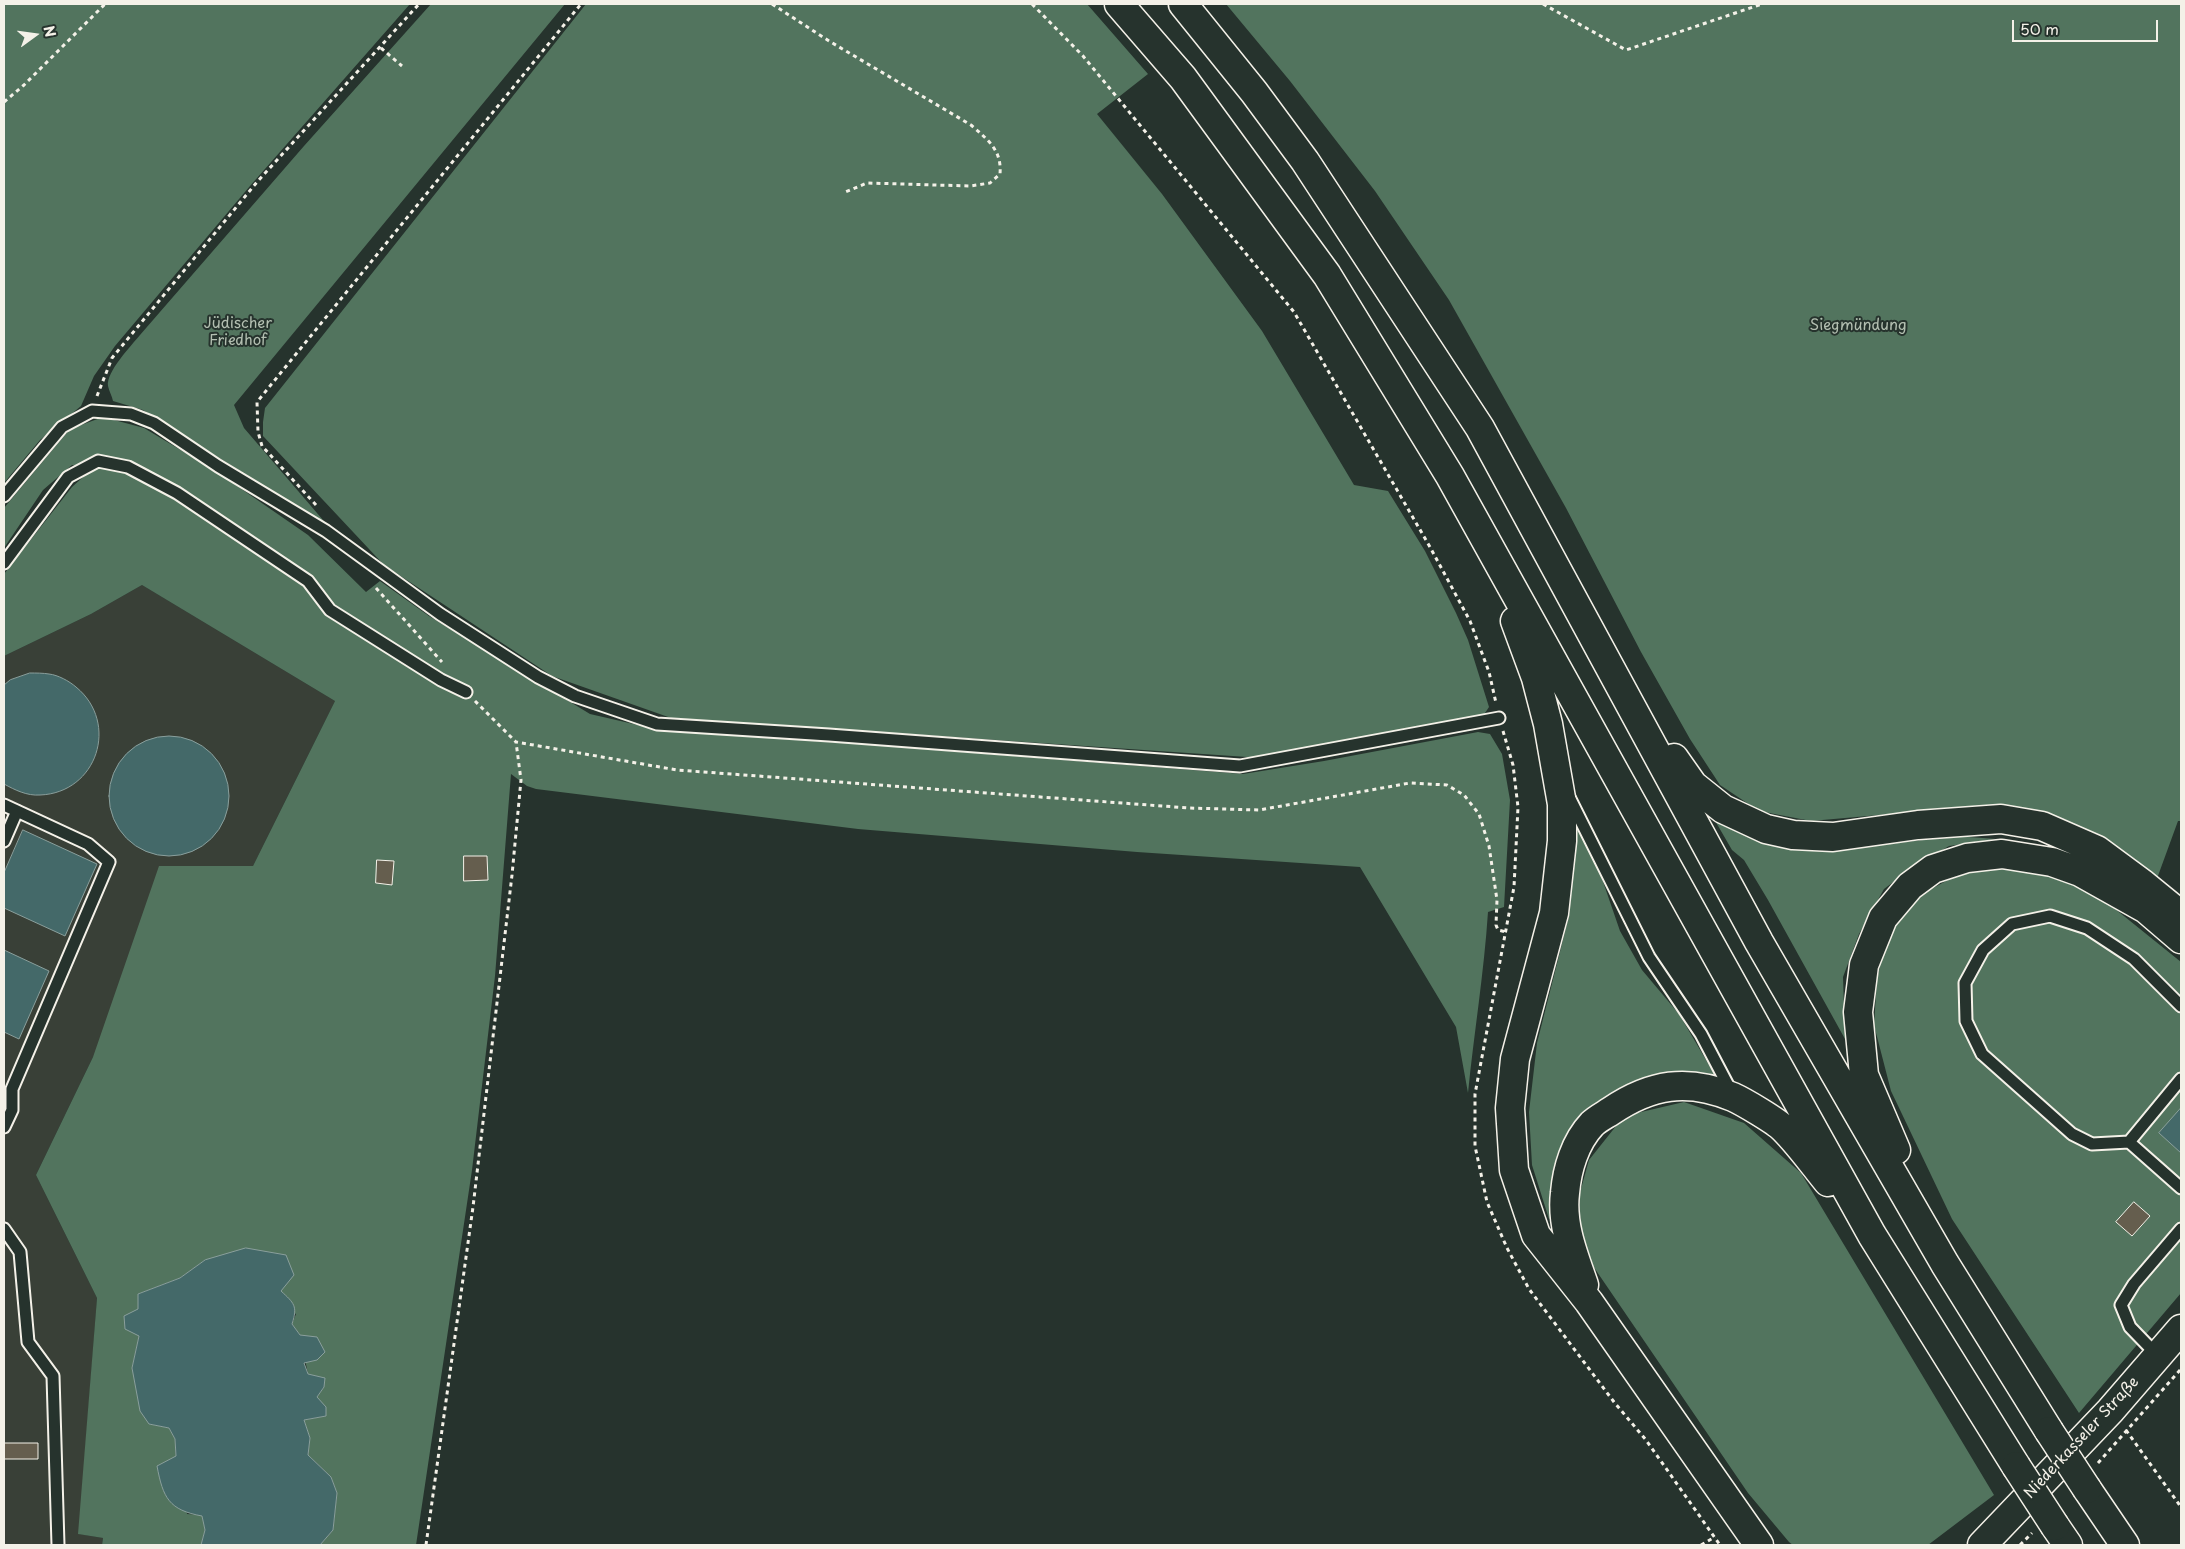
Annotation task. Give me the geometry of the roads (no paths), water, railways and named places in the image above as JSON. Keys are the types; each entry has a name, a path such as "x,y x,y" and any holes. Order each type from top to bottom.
{"main road":[{"path":"1119,4 1183,78 1327,275 1450,476 1872,1235 2016,1466 2052,1534"},
{"path":"1182,4 1254,92 1305,161 1474,420 1759,942 1945,1264 2049,1431 2090,1478 2125,1545"},
{"path":"1450,476 1516,624 1536,678 1548,724 1562,804 1562,841 1554,913 1515,1059 1510,1108 1514,1170 1536,1234 1589,1302 1759,1545"},
{"path":"1614,676 1693,785 1723,809 1766,829 1793,835 1833,837 1918,825 2001,819 2042,826 2097,850 2144,884 2181,916"},
{"path":"1945,1264 1864,1075 1858,1012 1864,964 1883,918 1910,886 1933,870 1967,858 2002,854 2052,862 2080,872 2146,909 2181,939"},
{"path":"1589,1302 1567,1231 1564,1196 1568,1168 1577,1146 1592,1124 1624,1103 1653,1089 1678,1086 1704,1088 1734,1097 1784,1128 1872,1235"},
{"name":"Niederkasseler Straße","path":"1982,1545 2110,1411 2170,1362 2181,1329"}],"lane":[{"path":"4,496 62,428 92,411 131,414 154,423 218,466 326,531 440,614 538,677 575,696 657,724 838,735 1240,766 1499,718"},
{"path":"4,563 68,477 98,462 128,467 177,493 308,581 330,610 441,680 466,692"},
{"path":"1558,775 1649,957 1701,1034 1734,1097"},
{"path":"4,805 88,844 109,862 8,1087 12,1110 4,1127"},
{"path":"4,841 17,811"},
{"path":"2181,1006 2134,959 2087,928 2050,916 2012,924 1983,950 1965,983 1966,1022 1982,1054 2072,1134 2092,1144 2129,1142 2181,1188"},
{"path":"2129,1142 2181,1079"},
{"path":"2170,1362 2130,1327 2121,1305 2134,1284 2181,1229"},
{"path":"4,1230 20,1252 28,1342 53,1376 58,1545"}],"water":[{"path":"30,673 44,673 56,676 76,687 89,702 97,719 99,736 96,754 88,769 76,782 60,791 40,795 26,794 4,784 4,685 10,680"},
{"path":"169,736 192,740 212,753 225,773 229,796 225,819 212,839 192,852 169,856 146,852 126,839 113,819 109,796 113,773 126,753 146,740"},
{"path":"23,830 97,864 65,936 4,908 4,873"},
{"path":"4,950 49,971 19,1039 4,1032"},
{"path":"2181,1108 2181,1153 2159,1133"},
{"path":"246,1248 286,1255 294,1275 281,1291 294,1305 295,1313 292,1324 300,1335 317,1337 325,1352 317,1360 304,1363 308,1374 325,1378 324,1387 317,1397 326,1407 326,1416 304,1420 310,1438 308,1455 331,1477 337,1493 333,1530 320,1545 201,1545 205,1530 202,1516 182,1510 169,1501 159,1477 157,1466 176,1456 175,1439 169,1428 149,1424 140,1411 132,1368 139,1336 125,1329 124,1316 138,1309 138,1294 180,1278 205,1260"}],"park label":[{"name":"Siegmündung","path":"1858,326"},
{"name":"Jüdischer Friedhof","path":"238,332"}]}
